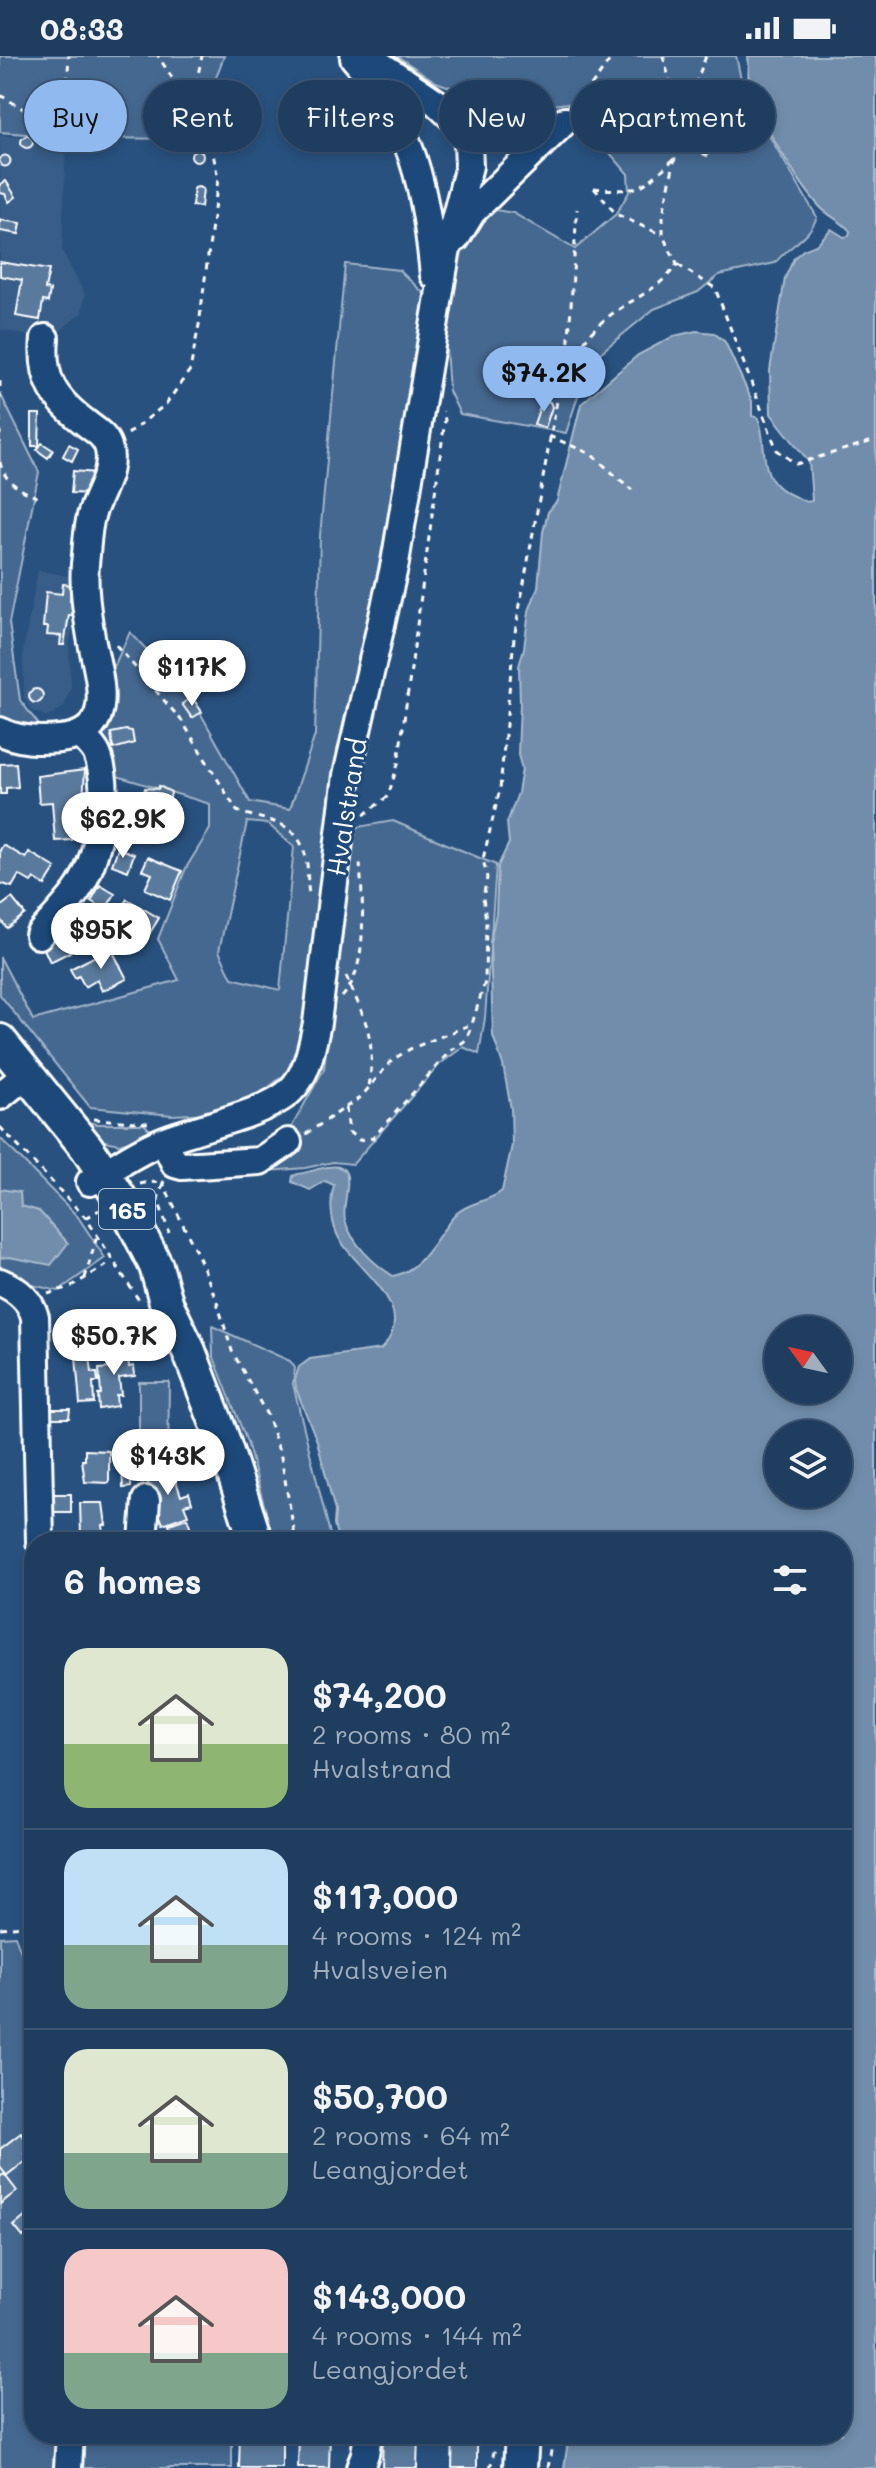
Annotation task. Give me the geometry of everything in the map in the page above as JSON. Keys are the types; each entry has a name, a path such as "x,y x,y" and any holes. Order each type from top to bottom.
{"main road":[{"name":"165","path":"0,1041 9,1083 97,1188 155,1305 200,1379 253,1532"},
{"path":"520,2468 521,2444"}],"street":[{"path":"352,56 375,82 409,142 427,211 437,303"},
{"path":"367,56 437,103 458,123 468,143 469,166 437,303"},
{"path":"446,254 472,212 565,121"},
{"name":"Hvalstrand","path":"97,1188 130,1155 167,1163 289,1092 305,1066 317,1023 347,775 395,563 437,303"},
{"path":"0,731 29,740 81,735 96,720 102,701 102,685 87,612 85,569 92,514 107,476 109,449 102,435 55,394 45,377 45,338"},
{"path":"39,935 77,891 99,835 102,775 97,752 81,735"},
{"path":"167,1163 260,1161 288,1142"},
{"path":"0,1282 13,1287 26,1298 33,1307 35,1317 40,1532"},
{"path":"144,1532 146,1500"},
{"path":"68,2468 69,2444"},
{"path":"360,2468 366,2444"}],"path":[{"path":"67,80 69,56"},
{"path":"158,56 174,80"},
{"path":"197,80 202,56"},
{"path":"565,121 613,56"},
{"path":"663,56 670,80"},
{"path":"697,80 706,56"},
{"path":"0,95 24,109"},
{"path":"109,449 166,404 190,370 218,179 213,152"},
{"path":"675,152 663,214 663,236 677,264 715,288 777,450 796,464 876,440"},
{"path":"663,236 616,214 594,188 629,192 648,183 675,158"},
{"path":"570,366 568,354 577,209"},
{"path":"346,1108 349,1132 359,1140 373,1138 449,1052 466,1040 485,982 486,921 483,898 487,878 483,859 500,789 514,638 558,395 587,337 607,317 659,285 677,264"},
{"path":"0,381 0,444"},
{"path":"361,826 364,815 388,796 398,764 445,420 441,407"},
{"path":"549,436 591,454 632,490"},
{"path":"0,462 2,473 16,487 39,498"},
{"path":"115,645 182,721 237,811 284,824 296,834 306,858 307,889 311,901"},
{"path":"317,1023 351,988 364,928 359,852"},
{"path":"345,975 370,1030 373,1059 369,1088"},
{"path":"288,1142 346,1108 369,1088 392,1060 410,1049 472,1024"},
{"path":"91,1119 147,1121 167,1163 232,1351 267,1415 281,1457 294,1532"},
{"path":"0,1127 86,1218 112,1262 155,1305"},
{"path":"140,1184 150,1182 167,1163"},
{"path":"167,1163 158,1199 171,1240"},
{"path":"86,1218 97,1188"},
{"path":"85,1278 97,1236"},
{"path":"26,1298 72,1286 112,1262"},
{"path":"0,1928 24,1926"},
{"path":"548,2468 552,2444"}],"shaded area":[{"path":"0,56 224,56 215,80 143,80 143,139 127,138 127,80 24,80 24,134 0,132"},
{"path":"397,56 736,56 741,80 571,80 571,108 567,103 555,105 555,80 436,82"},
{"path":"748,56 876,56 876,2468 564,2468 568,2444 852,2444 852,1532 336,1532 335,1511 317,1441 296,1389 295,1379 299,1367 310,1359 381,1349 392,1334 394,1319 383,1291 337,1234 332,1213 334,1185 325,1181 310,1190 292,1182 293,1176 326,1167 345,1171 344,1214 348,1229 364,1252 393,1276 413,1267 461,1210 502,1191 512,1145 511,1109 503,1065 493,1036 490,943 496,913 498,866 509,843 507,823 518,793 522,769 518,755 519,666 529,611 538,587 548,512 557,501 581,404 638,355 674,336 696,331 714,333 725,342 752,401 752,416 758,418 761,426 765,462 771,479 787,493 806,502 812,501 809,462 771,414 770,370 785,278 794,258 816,245 831,229 844,237 849,236 850,231 821,208 775,141 775,80 748,80"},
{"path":"0,135 24,138 24,152 66,152 62,251 85,294 82,312 49,341 0,329"},
{"path":"775,146 817,217 804,237 775,263 719,275 698,292 654,309 589,362 566,433 460,414 449,391 445,334 448,279 464,242 484,215 496,210 513,213 575,249 616,214 629,192 628,174 609,152 775,152"},
{"path":"345,264 399,270 432,301 335,783 308,1028 296,1066 261,1093 211,1113 172,1115 90,1107 0,995 0,957 33,1020 179,980 158,939 186,868 210,829 210,804 107,773 102,746 0,733 0,393 39,472 9,623 20,700 46,734 90,718 130,632 192,698 250,802 290,809 315,735 320,536","holes":["247,822 268,824 294,847 280,990 232,978 219,951"]},
{"path":"38,570 72,577 77,605 69,645 71,687 64,707 47,717 32,711 24,697 23,652"},
{"path":"393,821 496,865 485,1018 479,1054 463,1047 440,1064 353,1164 333,1162 267,1171 324,1069 352,828"},
{"path":"79,1120 97,1124 144,1124 154,1134 119,1144 91,1138"},
{"path":"0,1138 78,1217 105,1258 58,1291 15,1281 0,1274"},
{"path":"0,1189 20,1192 21,1206 39,1211 68,1243 51,1265 0,1258"},
{"path":"212,1326 290,1361 295,1368 293,1384 330,1532 271,1532 247,1442 213,1355"},
{"path":"139,1382 169,1382 168,1463 139,1463"},
{"path":"15,1936 24,1960 24,2444 232,2444 232,2468 0,2468 0,1937"}],"building":[{"path":"193,152 201,152 201,160 193,160"},
{"path":"5,155 11,161 5,167 -1,161"},
{"path":"6,181 16,197 9,202 5,194 0,193 0,184"},
{"path":"194,188 203,189 201,207 192,206"},
{"path":"0,220 21,223 19,234 0,231"},
{"path":"0,262 49,270 45,289 50,290 48,302 43,301 40,320 16,316 22,280 0,276"},
{"path":"545,400 552,407 545,428 534,424"},
{"path":"32,414 40,414 39,446 32,446"},
{"path":"42,443 53,450 48,458 37,450"},
{"path":"69,444 78,449 72,461 63,456"},
{"path":"73,471 96,473 95,494 71,493"},
{"path":"63,584 71,585 70,601 75,601 74,616 69,615 64,645 60,645 61,636 47,635 48,627 43,627 46,592 62,594"},
{"path":"36,689 43,696 36,703 29,696"},
{"path":"192,697 202,712 192,718 182,704"},
{"path":"132,731 134,743 113,749 111,733"},
{"path":"16,763 18,787 6,788 6,794 0,794 0,764"},
{"path":"85,770 83,800 79,800 81,827 71,827 72,840 55,841 52,802 39,803 37,776"},
{"path":"159,786 171,792 166,818 145,814 146,807 141,806 145,788 158,789"},
{"path":"3,845 26,858 29,852 56,868 45,885 34,878 31,882 19,875 12,887 0,883 0,850"},
{"path":"118,848 134,854 128,871 112,865"},
{"path":"148,857 182,871 170,900 145,889 152,874 142,870"},
{"path":"100,885 115,894 105,910 91,901"},
{"path":"12,898 25,914 7,928 0,919 0,907"},
{"path":"127,899 159,918 143,944 120,930 128,917 119,912"},
{"path":"59,929 70,952 50,962 39,938"},
{"path":"105,931 111,943 103,946 98,935"},
{"path":"111,948 127,979 102,991 97,980 85,987 79,976 75,978 70,969"},
{"path":"114,1324 123,1325 123,1336 114,1336"},
{"path":"127,1346 129,1367 134,1366 135,1376 119,1378 121,1395 116,1395 117,1406 99,1409 99,1369 110,1368 108,1348"},
{"path":"90,1356 92,1373 97,1373 98,1382 93,1382 94,1403 80,1404 76,1357"},
{"path":"52,1409 70,1409 69,1418 52,1418"},
{"path":"85,1450 109,1451 109,1483 85,1482 82,1460 85,1460"},
{"path":"122,1467 132,1467 131,1487 123,1488"},
{"path":"161,1470 163,1476 173,1472 181,1496 189,1493 192,1503 184,1505 188,1515 163,1524 147,1481 153,1479 151,1473"},
{"path":"51,1494 71,1494 71,1512 51,1512"},
{"path":"80,1503 103,1503 106,1525 103,1525 104,1532 81,1532"},
{"path":"187,1518 192,1531 171,1532 169,1524"},
{"path":"21,2133 24,2163 7,2176 0,2167 0,2149"},
{"path":"4,2174 17,2191 0,2204 0,2177"},
{"path":"24,2218 24,2236 23,2237 14,2226"},
{"path":"240,2444 282,2444 282,2468 239,2468"},
{"path":"299,2444 330,2444 329,2468 298,2468"},
{"path":"383,2444 418,2444 417,2468 382,2468"},
{"path":"453,2444 477,2444 477,2468 452,2468"}]}
